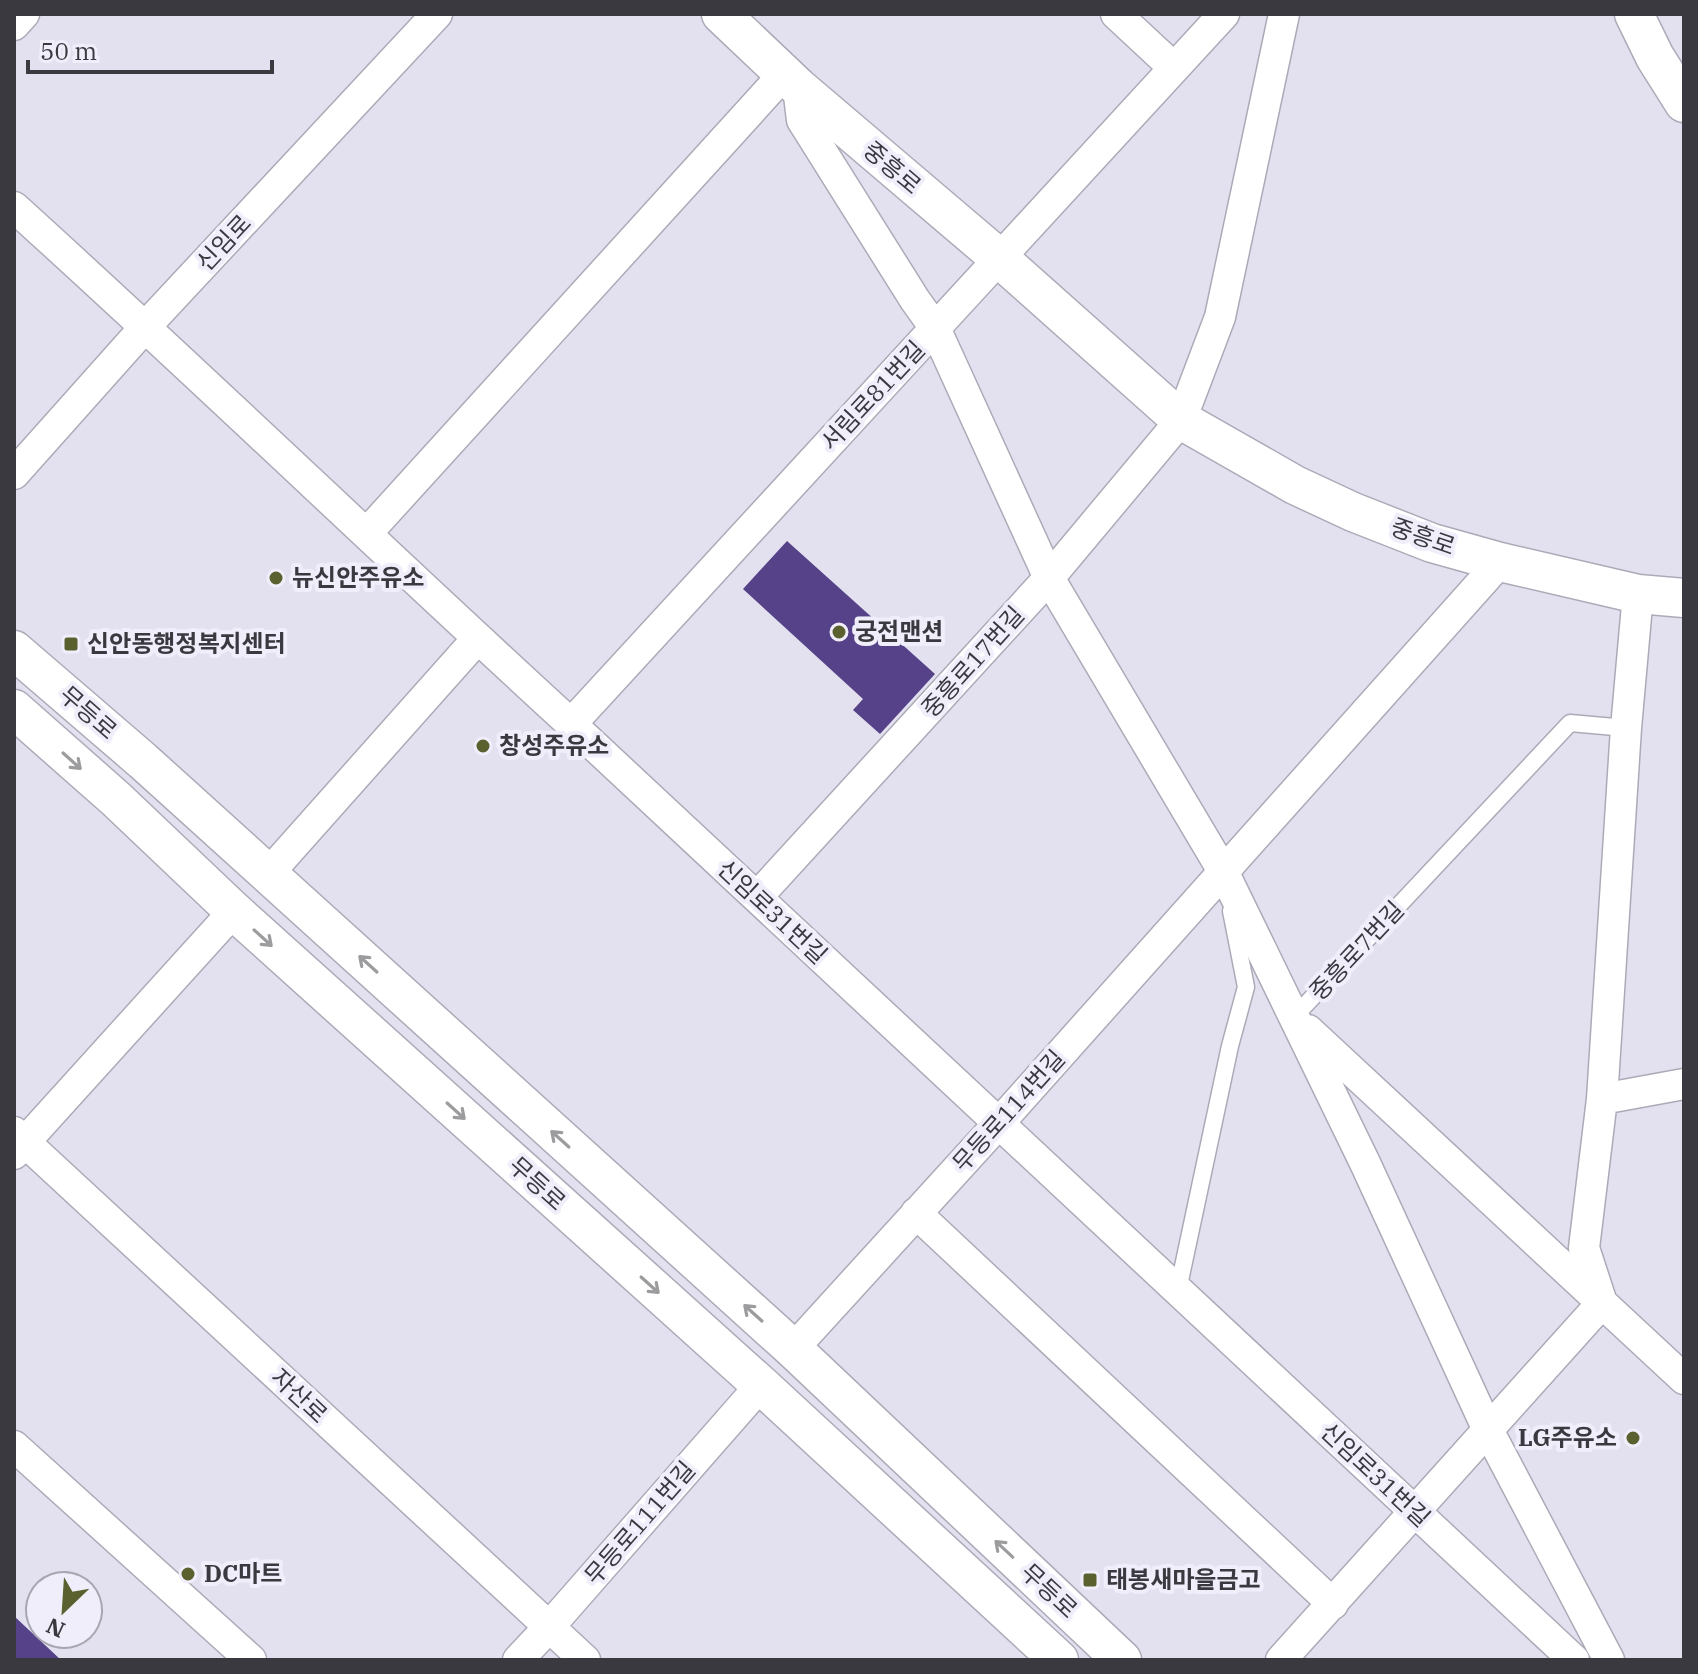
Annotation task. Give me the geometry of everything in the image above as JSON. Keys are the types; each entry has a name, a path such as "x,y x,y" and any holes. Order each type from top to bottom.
{"street":[{"path":"14,25 24,14"},
{"name":"신임로","path":"14,474 146,326 437,14"},
{"name":"중흥로","path":"721,14 791,80 999,258 1181,420 1295,485 1432,543 1638,594 1684,598"},
{"path":"1116,14 1174,68"},
{"name":"서림로81번길","path":"571,724 1224,14"},
{"path":"1181,420 1220,317 1284,14"},
{"path":"1634,14 1655,57 1684,103"},
{"path":"367,533 584,294 791,80"},
{"path":"791,80 802,120 935,328 1049,578 1223,871 1365,1163 1488,1430 1609,1660"},
{"name":"신임로31번길","path":"14,207 146,326 1574,1660"},
{"name":"중흥로17번길","path":"757,897 1049,578 1181,420"},
{"name":"무등로114번길","path":"793,1349 1500,562"},
{"name":"중흥로7번길","path":"1602,1303 1584,1248 1602,1099 1626,728 1638,594"},
{"path":"268,874 478,638"},
{"name":"무등로","path":"14,650 143,761 793,1349 1122,1660"},
{"name":"무등로","path":"14,709 761,1385 1059,1660"},
{"path":"18,1143 234,911"},
{"name":"중흥로7번길","path":"1294,1017 1684,1379"},
{"path":"1602,1099 1684,1084"},
{"name":"자산로","path":"18,1143 585,1660"},
{"path":"916,1213 1333,1604"},
{"path":"1281,1660 1602,1303"},
{"name":"무등로111번길","path":"518,1660 761,1385"},
{"path":"14,1446 251,1660"}],"lane":[{"name":"중흥로7번길","path":"1294,1017 1570,723 1626,728"},
{"path":"1178,1290 1230,1046 1246,987 1223,871"}],"building":[{"name":"궁전맨션","path":"787,541 935,674 880,734 853,710 863,699 743,589"},
{"path":"14,1616 24,1625 24,1650 50,1650 61,1660 14,1660"}],"place":[{"name":"뉴신안주유소","path":"276,578"},
{"name":"궁전맨션","path":"839,632"},
{"name":"신안동행정복지센터","path":"71,644"},
{"name":"창성주유소","path":"483,746"},
{"name":"LG주유소","path":"1633,1438"},
{"name":"DC마트","path":"188,1574"},
{"name":"태봉새마을금고","path":"1090,1580"}]}
